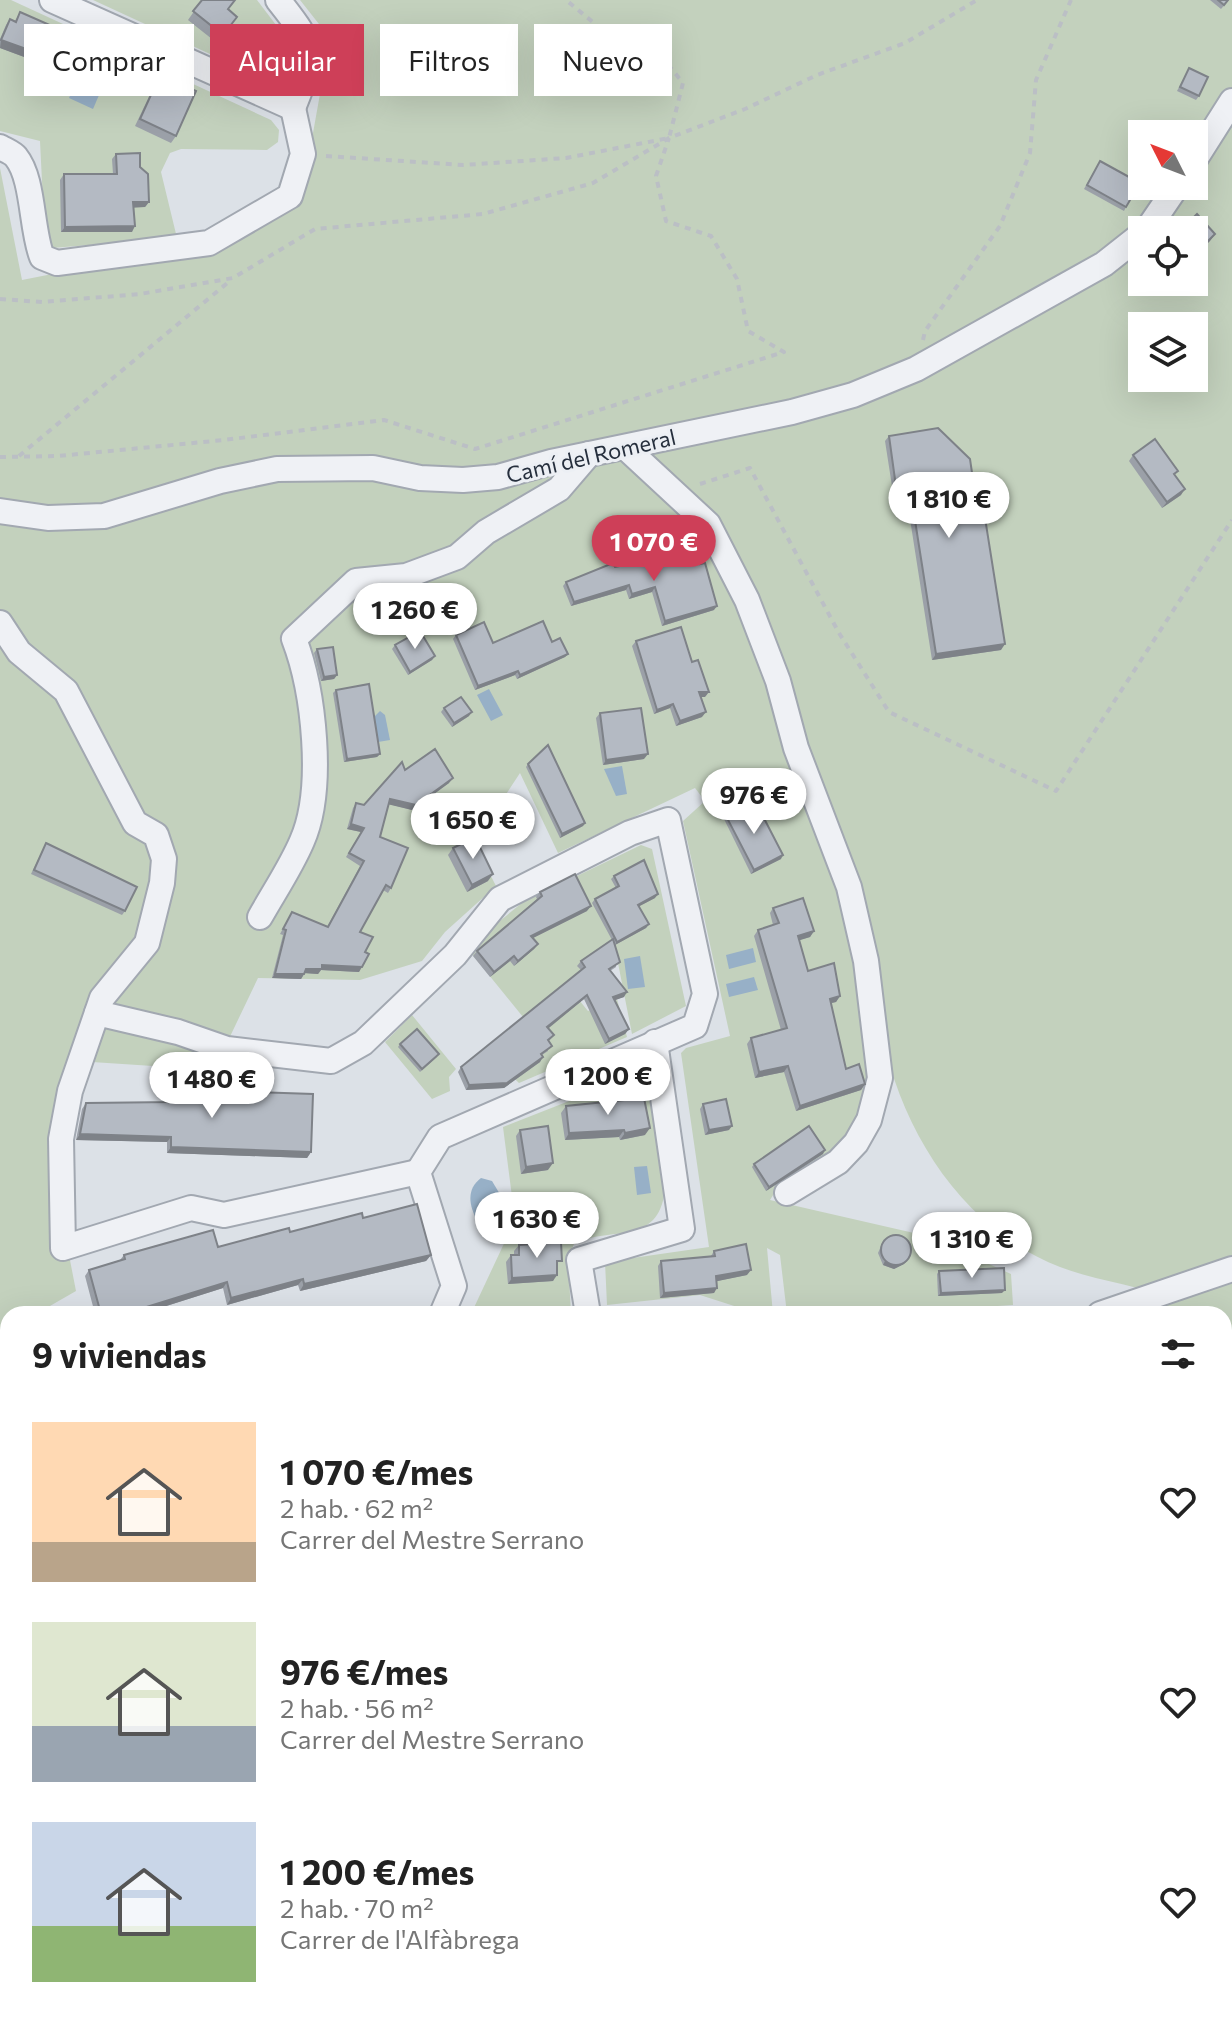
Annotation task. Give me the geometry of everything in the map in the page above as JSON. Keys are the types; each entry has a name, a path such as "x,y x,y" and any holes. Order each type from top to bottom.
{"street":[{"path":"52,0 293,108"},
{"path":"0,147 16,157 24,174 35,239 42,257 57,263 209,243 290,196 303,154 293,108 311,65 306,37 278,0"},
{"path":"1208,139 1232,101"},
{"name":"Camí del Romeral","path":"0,511 48,518 104,516 220,481 277,469 373,468 420,478 463,480 498,477 589,454 792,412 853,395 916,369 1104,264 1128,245"},
{"path":"626,448 708,524 747,600 778,681 796,748 849,887 868,975 880,1078 869,1120 856,1143 838,1162 787,1193"},
{"path":"260,917 303,839 313,791 314,755 305,666 294,639 356,581 406,576 457,557 486,532 559,489 589,454"},
{"path":"0,623 19,652 66,691 135,823 156,835 164,859 162,883 147,943 102,998 70,1091 61,1139 63,1248 191,1208 224,1215 418,1172 440,1137 695,1026 705,994 668,820 630,833 500,899 455,955 374,1032 331,1061 227,1049 178,1032 97,1013"},
{"path":"587,1306 579,1260 682,1229 655,1042"},
{"path":"418,1172 454,1286 445,1306"},
{"path":"1123,1306 1232,1269"}],"path":[{"path":"0,457 224,440 384,420 475,449 784,352 748,331 737,279 711,236 666,221 656,176 683,83 657,51 611,37 566,0"},
{"path":"18,457 233,278 315,229 483,214 593,183 669,138 745,109 817,75 905,43 977,0"},
{"path":"916,369 925,331 1000,226 1030,153 1036,80 1071,0"},
{"path":"303,154 463,165 566,158 669,138"},
{"path":"0,299 42,302 140,294 233,278"},
{"path":"676,492 750,468 839,633 889,712 1056,791 1232,520"}],"green space":[{"path":"0,0 11,0 63,24 24,24 24,96 194,96 194,84 210,92 210,96 219,96 271,120 279,130 278,142 267,150 181,149 170,153 161,172 177,238 52,248 45,242 40,141 0,131"},
{"path":"93,0 257,0 275,24 210,24 210,54 194,47 194,24 145,24"},
{"path":"300,0 1232,0 1232,1306 1164,1306 1178,1301 1060,1267 1027,1251 998,1231 971,1208 927,1151 896,1085 886,1051 870,1073 868,1091 853,1129 839,1146 780,1184 770,1200 927,1236 1011,1274 1013,1305 786,1306 780,1255 767,1248 772,1306 734,1306 700,1295 607,1305 605,1262 709,1247 681,1053 686,1048 730,1036 683,821 705,801 695,788 558,853 520,773 474,843 496,886 445,932 422,961 360,980 258,978 214,1070 92,1062 73,1109 69,1255 76,1291 50,1306 0,1306 0,168 22,280 209,243 301,200 320,96 364,96 364,24 319,24"},
{"path":"641,845 652,849 686,1006 632,1034 617,958 566,984 588,1011 617,999 627,1037 519,1083 483,1049 523,1017 467,948 523,902"},
{"path":"412,1015 456,1069 449,1077 450,1091 432,1099 385,1042"},
{"path":"638,1074 647,1081 664,1196 659,1212 651,1222 640,1228 574,1244 568,1258 571,1306 475,1306 515,1220 503,1127"}],"water":[{"path":"70,96 99,96 93,109"},
{"path":"489,689 503,715 491,721 477,695"},
{"path":"380,711 385,715 390,740 378,742 374,717"},
{"path":"622,766 627,794 616,796 604,769"},
{"path":"753,948 756,962 729,969 726,955"},
{"path":"640,956 645,987 628,989 624,959"},
{"path":"754,977 758,990 729,997 726,984"},
{"path":"647,1166 651,1193 637,1195 634,1167"},
{"path":"481,1178 492,1181 501,1196 498,1214 485,1223 477,1220 471,1203 473,1187"}],"building":[{"path":"202,0 235,0 228,9 237,17 232,24 210,25 193,11"},
{"path":"20,12 47,24 24,24 24,48 1,40 10,19 16,22"},
{"path":"1189,68 1208,77 1199,96 1180,87"},
{"path":"150,96 194,96 176,136 140,119"},
{"path":"140,153 140,167 148,174 149,202 133,202 135,226 65,227 64,174 117,174 116,154"},
{"path":"1100,161 1128,176 1130,200 1126,207 1087,185"},
{"path":"1208,226 1215,234 1208,241"},
{"path":"938,428 970,459 976,500 982,499 1005,644 936,654 914,514 907,515 903,493 897,494 889,436"},
{"path":"1155,439 1178,471 1174,474 1185,489 1167,502 1133,455"},
{"path":"696,552 700,564 705,563 717,606 665,621 655,587 632,594 629,585 574,602 566,582 613,563 615,567"},
{"path":"543,621 552,642 560,638 568,654 520,675 518,671 478,686 456,635 484,622 493,643"},
{"path":"681,627 692,662 698,660 709,692 699,692 706,712 680,721 673,704 657,710 636,641"},
{"path":"420,631 435,656 410,672 395,645"},
{"path":"333,647 337,675 324,677 317,649"},
{"path":"369,684 380,754 347,759 336,690"},
{"path":"461,697 472,712 454,723 444,708"},
{"path":"641,708 648,754 606,760 600,713"},
{"path":"548,745 585,823 562,834 528,764"},
{"path":"435,749 453,778 416,805 390,799 380,837 408,848 391,888 386,885 360,932 373,937 362,967 322,965 322,969 306,969 304,974 275,974 286,930 283,929 292,912 328,927 364,861 349,853 364,828 351,824 356,803 364,805 402,762 405,770"},
{"path":"755,801 783,855 754,870 726,816"},
{"path":"475,837 493,874 472,885 453,848"},
{"path":"46,843 137,887 125,911 34,870"},
{"path":"644,860 658,894 638,905 649,924 617,942 595,899 619,886 614,876"},
{"path":"575,874 591,906 531,936 538,944 518,961 514,956 494,972 477,951 542,896 540,892"},
{"path":"803,898 814,931 798,936 808,971 834,963 840,996 830,999 846,1069 859,1064 865,1084 800,1106 788,1066 759,1072 751,1038 787,1028 758,930 779,923 773,908"},
{"path":"613,939 620,962 609,969 627,992 613,997 629,1029 609,1039 587,995 547,1027 554,1035 548,1040 552,1046 541,1054 543,1057 507,1083 469,1085 461,1067 585,967 581,961"},
{"path":"417,1029 439,1054 422,1069 400,1044"},
{"path":"173,1089 313,1094 311,1152 171,1147 171,1137 80,1134 86,1103 173,1102"},
{"path":"644,1098 650,1128 625,1133 624,1130 569,1133 566,1106"},
{"path":"726,1099 732,1126 709,1130 703,1104"},
{"path":"548,1126 553,1163 526,1167 520,1130"},
{"path":"809,1126 825,1150 769,1187 754,1164"},
{"path":"417,1204 431,1255 304,1284 303,1279 231,1298 227,1282 150,1306 99,1306 89,1270 125,1259 124,1255 213,1230 218,1247 362,1213 363,1218"},
{"path":"896,1235 907,1239 911,1250 907,1261 896,1265 885,1261 881,1250 885,1239"},
{"path":"561,1242 562,1261 557,1261 557,1275 512,1278 511,1255 519,1255 519,1245"},
{"path":"746,1244 751,1270 716,1276 717,1288 664,1293 661,1261 715,1256 714,1251"},
{"path":"1004,1268 1005,1290 941,1293 939,1271"}]}
